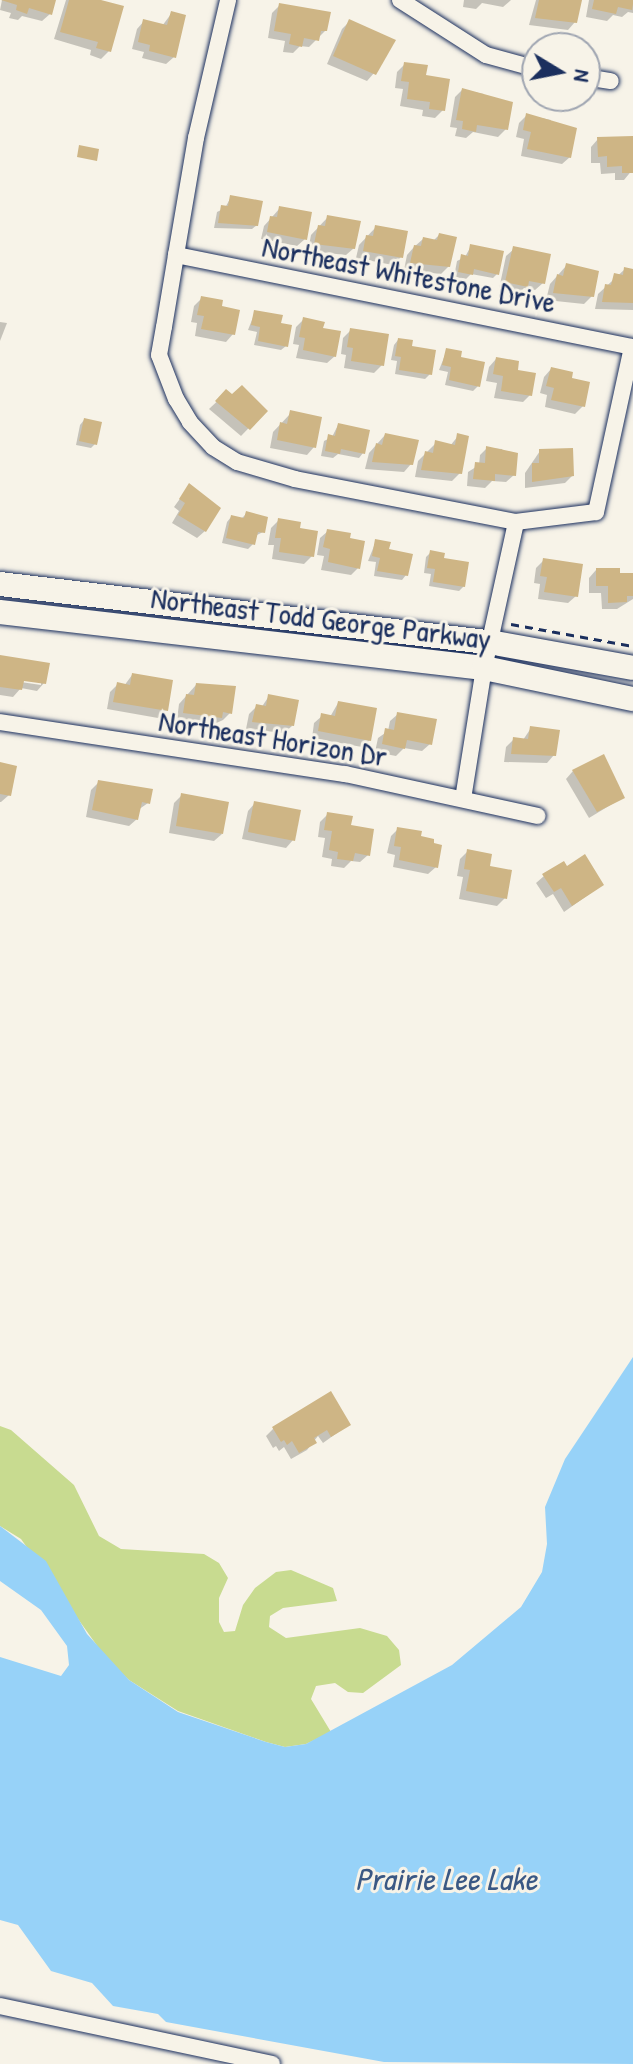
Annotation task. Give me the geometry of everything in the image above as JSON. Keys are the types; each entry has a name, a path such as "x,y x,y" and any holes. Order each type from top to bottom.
{"main road":[{"name":"Northeast Todd George Parkway","path":"0,584 489,642 633,668"},
{"name":"Northeast Todd George Parkway","path":"0,612 484,668 633,699"}],"street":[{"path":"228,0 196,138 159,355 176,399 190,422 213,447 237,462 295,479 516,522 596,512 632,347"},
{"path":"400,0 486,55 521,65"},
{"path":"601,79 611,81"},
{"name":"Northeast Whitestone Drive","path":"176,255 632,347"},
{"path":"463,799 484,668 516,522"},
{"name":"Northeast Horizon Dr","path":"0,722 177,752 345,774 537,816"},
{"path":"0,2006 272,2064"}],"green space":[{"path":"0,1426 11,1430 74,1485 99,1536 121,1549 204,1554 219,1563 228,1578 219,1598 219,1622 224,1632 235,1631 243,1605 255,1588 276,1572 291,1570 333,1588 337,1601 283,1608 270,1616 269,1627 286,1638 360,1628 387,1636 399,1650 401,1665 363,1693 348,1692 335,1683 316,1686 311,1699 331,1732 306,1744 285,1747 178,1711 129,1680 108,1661 21,1539 0,1526"}],"water":[{"name":"Prairie Lee Lake","path":"633,1357 633,2064 384,2062 166,2022 158,2014 113,2006 92,1983 51,1971 18,1925 0,1920 0,1657 61,1676 69,1665 67,1646 41,1610 0,1581 0,1526 46,1561 87,1634 129,1680 178,1712 285,1747 306,1744 452,1665 521,1607 542,1572 547,1544 545,1507 565,1459"}],"building":[{"path":"1,0 56,0 52,15 29,8 27,14 16,10 17,5"},
{"path":"69,0 101,0 124,6 111,52 96,48 98,42 60,32"},
{"path":"539,0 582,0 577,23 535,18"},
{"path":"594,0 633,0 632,10 618,7 616,14 592,9"},
{"path":"279,3 331,12 327,31 321,31 319,41 304,38 302,47 289,44 291,34 274,31"},
{"path":"171,11 186,15 176,58 149,51 150,45 138,42 143,19 167,25"},
{"path":"349,19 396,40 376,75 333,56"},
{"path":"404,62 428,65 426,75 450,79 445,111 429,109 430,102 407,99 409,82 401,81"},
{"path":"462,88 513,102 508,130 477,125 476,132 462,129 463,121 456,120"},
{"path":"526,113 577,128 571,158 527,149 531,132 523,130"},
{"path":"633,136 633,173 622,173 622,166 607,167 607,156 598,157 597,137"},
{"path":"79,145 99,149 97,161 77,157"},
{"path":"230,195 263,201 258,226 218,223 221,205 228,206"},
{"path":"279,206 312,212 307,240 267,232 270,216 277,217"},
{"path":"327,215 361,221 355,249 314,244 318,225 325,226"},
{"path":"375,225 408,231 403,258 363,251 366,235 373,236"},
{"path":"439,233 457,237 450,267 410,263 414,245 421,246 423,237 437,240"},
{"path":"470,244 504,251 499,275 474,269 473,275 458,272 461,254 468,256"},
{"path":"513,246 551,254 545,284 529,281 528,287 505,282"},
{"path":"566,263 599,271 594,297 553,293 557,274 563,276"},
{"path":"624,267 633,269 633,303 602,302 605,284 611,285 614,273 623,275"},
{"path":"201,296 223,300 222,306 240,310 235,335 201,329 204,316 197,315"},
{"path":"254,310 283,315 281,323 292,325 288,347 258,341 260,327 251,325"},
{"path":"303,317 325,322 323,328 341,331 336,357 303,350 305,338 299,337"},
{"path":"350,328 389,334 384,366 351,361 353,348 347,347"},
{"path":"398,338 413,340 412,346 436,350 432,375 399,370 401,357 395,356"},
{"path":"446,348 462,351 461,357 485,362 480,387 449,380 451,367 442,365"},
{"path":"496,357 519,361 518,370 536,373 532,396 501,391 503,376 493,374"},
{"path":"551,367 573,372 572,378 590,382 585,407 551,400 554,388 546,386"},
{"path":"242,385 268,411 250,430 215,401 226,389 232,394"},
{"path":"290,410 322,417 316,448 277,440 280,422 287,424"},
{"path":"84,418 102,422 97,445 79,441"},
{"path":"338,423 370,430 365,454 341,449 340,454 325,451 328,434 335,436"},
{"path":"385,433 419,440 413,465 372,462 376,443 382,445"},
{"path":"457,433 469,436 462,474 421,470 425,451 433,453 435,440 455,445"},
{"path":"486,446 518,453 516,476 495,474 495,481 473,479 475,462 485,463"},
{"path":"573,448 574,476 532,482 532,463 539,463 539,449"},
{"path":"189,483 221,508 206,532 178,515 185,503 179,499"},
{"path":"246,511 268,517 265,533 258,532 255,545 226,538 231,515 244,518"},
{"path":"278,518 301,522 300,528 318,531 314,557 279,552 281,538 275,538"},
{"path":"327,529 351,533 350,538 365,541 360,569 328,562 330,549 323,547"},
{"path":"375,539 391,542 389,549 413,554 408,576 377,571 380,558 372,556"},
{"path":"430,550 445,553 444,558 469,562 465,587 433,582 435,569 427,568"},
{"path":"543,558 583,564 578,597 544,592 547,577 540,576"},
{"path":"596,568 620,568 620,573 633,573 633,596 627,596 627,602 608,603 608,586 596,586"},
{"path":"0,655 50,663 46,684 24,681 22,690 0,687"},
{"path":"132,673 173,680 168,711 113,702 117,682 130,685"},
{"path":"196,683 236,686 232,714 223,712 222,718 183,713 186,694 194,695"},
{"path":"268,694 299,700 294,726 252,722 256,704 266,706"},
{"path":"338,701 377,708 371,741 318,731 321,713 335,716"},
{"path":"397,712 437,719 432,745 407,740 405,749 382,744 385,728 394,730"},
{"path":"530,726 560,730 556,756 511,754 513,737 528,739"},
{"path":"604,754 625,798 597,812 572,770"},
{"path":"0,762 17,766 11,796 0,794"},
{"path":"98,780 153,789 150,804 142,802 138,820 92,810"},
{"path":"181,793 229,802 223,834 176,826"},
{"path":"254,801 301,810 295,841 248,832"},
{"path":"327,812 353,816 351,825 374,829 370,856 355,853 353,861 337,859 338,852 329,850 332,831 324,830"},
{"path":"397,827 422,831 421,836 442,845 438,868 399,860 401,847 394,846"},
{"path":"467,849 492,854 490,866 512,870 507,899 466,891 470,870 464,869"},
{"path":"585,854 604,885 572,906 561,888 554,892 542,874 564,861 567,866"},
{"path":"331,1391 351,1425 331,1437 327,1430 314,1438 317,1443 299,1453 292,1441 287,1445 284,1440 281,1442 272,1427"}]}
